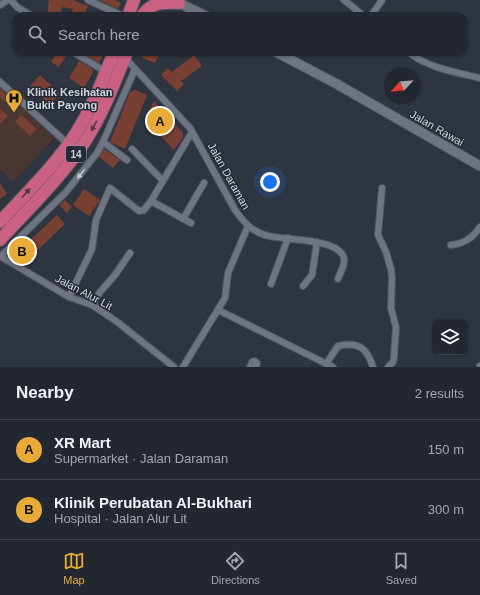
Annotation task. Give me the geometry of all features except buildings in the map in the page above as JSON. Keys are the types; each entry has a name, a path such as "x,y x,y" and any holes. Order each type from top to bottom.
{"highway":[{"path":"127,12 129,0"},
{"path":"128,12 134,0"},
{"path":"143,12 148,0"},
{"path":"144,12 158,3 176,1"},
{"name":"14","path":"0,222 54,163 68,144 90,108 112,56"},
{"name":"14","path":"0,240 63,171 87,139 107,100 126,56"}],"main road":[{"path":"176,1 198,12"},
{"name":"Jalan Rawai","path":"284,56 335,83 480,166"}],"street":[{"path":"0,5 9,0 25,12"},
{"path":"88,0 119,12"},
{"path":"344,0 359,12"},
{"path":"374,12 382,0"},
{"path":"80,56 106,72"},
{"name":"Jalan Daraman","path":"127,56 135,69 192,132 235,210 248,226 266,236 318,242 334,246 342,252 345,261 338,279"},
{"path":"414,56 431,65 480,78"},
{"path":"1,256 66,192 92,159 103,142 135,69"},
{"path":"0,82 68,144"},
{"path":"69,297 90,253 96,220 110,188 139,211 144,210 151,201 192,132"},
{"path":"103,142 127,160"},
{"path":"132,149 163,181"},
{"path":"183,219 204,183"},
{"path":"382,188 378,235 386,252 391,269 391,308 396,327 393,362 388,367"},
{"path":"151,201 191,223"},
{"path":"16,222 25,232"},
{"path":"183,367 218,310 226,294 228,273 248,226"},
{"path":"451,245 468,240 480,227"},
{"path":"271,284 288,238"},
{"path":"303,286 312,275 318,242"},
{"path":"92,305 100,292 115,275 130,253"},
{"name":"Jalan Alur Lit","path":"1,256 69,297 92,305 116,321 174,367"},
{"path":"218,310 333,367"},
{"path":"326,364 338,346 345,344 354,345 366,350 370,356 373,367"},
{"path":"250,367 254,361 257,363 256,367"}],"shaded area":[{"name":"Klinik Kesihatan Bukit Payong","path":"0,87 54,138 13,182 0,169"}],"place":[{"name":"Klinik Kesihatan Bukit Payong","path":"14,113"},
{"name":"XR Mart","path":"160,121"},
{"name":"Klinik Perubatan Al-Bukhari","path":"22,251"}]}
